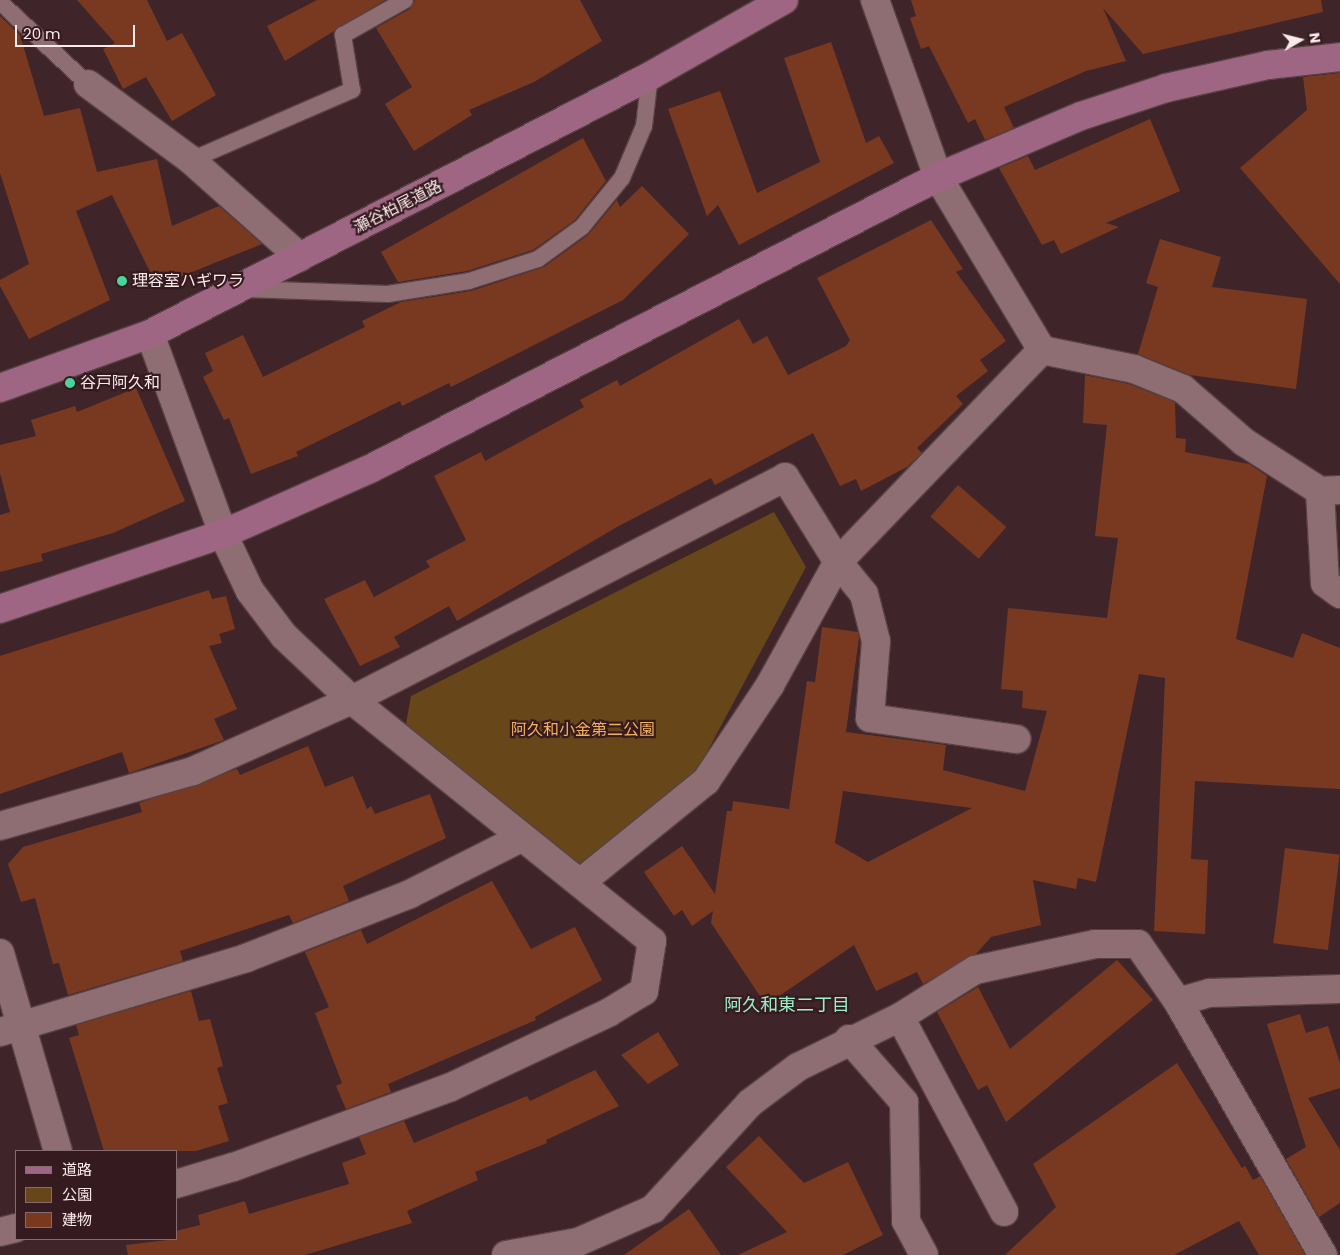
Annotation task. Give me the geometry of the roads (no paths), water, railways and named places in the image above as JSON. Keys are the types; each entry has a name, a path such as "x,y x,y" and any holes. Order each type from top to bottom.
{"street":[{"name":"瀬谷柏尾道路","path":"0,388 150,334 650,76 783,0"},
{"path":"875,0 938,177 1042,350 1134,369 1183,389 1244,442 1330,490 1325,583 1340,594"},
{"path":"0,609 223,534 370,469 938,177 1081,116 1166,88 1268,65 1340,57"},
{"path":"88,84 190,160 300,257"},
{"path":"150,334 223,534 250,591 284,636 352,700 521,838 652,941 644,991 608,1013 451,1087 234,1168 178,1183"},
{"path":"580,883 706,781 770,685 838,562 1042,350"},
{"path":"0,826 193,771 352,700 785,477 838,562 864,594 876,642 870,718 1016,739"},
{"path":"10,1029 246,958 410,894 521,838"},
{"path":"506,1255 580,1249 653,1209 750,1103 798,1066 900,1017 975,970 1095,944 1138,944 1178,1002 1323,1255"},
{"path":"0,952 10,1029 58,1150"},
{"path":"1178,1002 1210,993 1340,989"},
{"path":"900,1017 1004,1212"},
{"path":"849,1040 904,1102 906,1221 924,1255"},
{"path":"0,1232 15,1228"}],"lane":[{"path":"190,160 352,90 343,35 405,0"},
{"path":"0,2 88,84"},
{"path":"240,288 388,294 469,281 538,259 582,227 622,178 644,126 650,76"}],"place":[{"name":"理容室ハギワラ","path":"122,281"},
{"name":"谷戸阿久和","path":"70,383"}],"district":[{"name":"阿久和東二丁目","path":"787,1005"}],"park label":[{"name":"阿久和小金第二公園","path":"583,730"}]}
